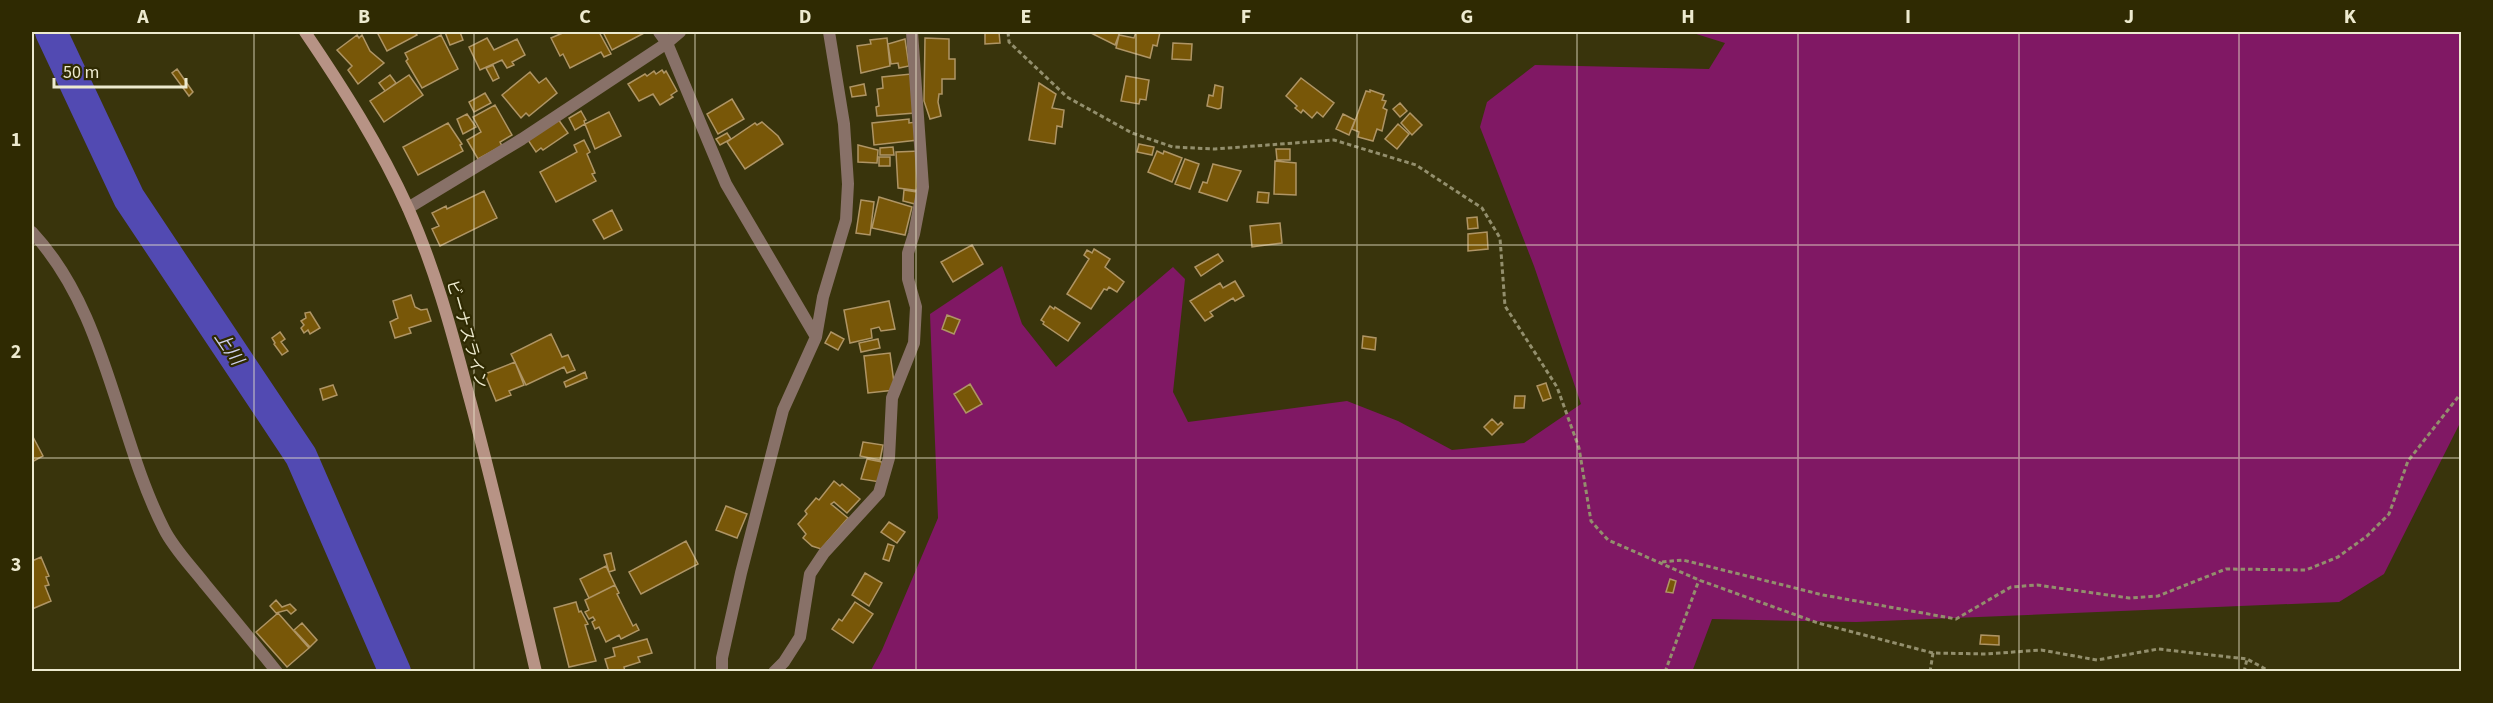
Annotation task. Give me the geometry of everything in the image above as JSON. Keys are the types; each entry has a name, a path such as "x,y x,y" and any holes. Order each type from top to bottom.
{"main road":[{"name":"ビーナスライン","path":"305,32 372,137 408,208 424,246 451,328 485,455 536,672"}],"street":[{"path":"659,32 667,43 726,184 816,337"},
{"path":"408,208 522,139 667,43 680,32"},
{"path":"722,672 722,658 741,573 783,410 816,337 823,297 846,220 848,184 844,124 829,32"},
{"path":"774,672 784,662 800,637 810,574 824,553 879,493 889,458 892,398 914,343 916,307 908,279 908,253 914,234 922,187 912,32"},
{"path":"32,232 68,280 105,368 151,500 165,531 194,571 277,672"}],"path":[{"path":"1008,32 1009,42 1067,97 1132,133 1173,147 1215,149 1334,141 1416,165 1482,208 1500,238 1505,306 1557,387 1578,448 1591,520 1608,540 1699,580 1818,623 1933,652 1986,654 2041,650 2097,660 2158,649 2247,659 2271,672"},
{"path":"1660,562 1683,560 1822,595 1956,619 2011,587 2037,585 2129,598 2158,596 2226,569 2306,570 2338,557 2367,536 2389,514 2408,461 2462,392"},
{"path":"1665,672 1699,580"},
{"path":"1930,672 1933,652"},
{"path":"2244,672 2247,659"}],"shaded area":[{"path":"1690,32 2461,32 2461,421 2384,574 2339,602 1856,622 1712,619 1692,672 870,672 882,650 938,518 930,314 1002,266 1022,324 1056,367 1173,267 1185,279 1173,392 1188,422 1347,401 1398,421 1452,450 1524,443 1581,404 1534,266 1480,127 1487,102 1535,65 1709,69 1725,43"}],"building":[{"path":"377,32 415,32 417,35 387,51"},
{"path":"445,32 460,32 463,40 450,45"},
{"path":"565,32 599,32 611,54 604,57 601,52 570,68 563,54 560,56 551,38"},
{"path":"603,32 646,32 612,50"},
{"path":"985,32 999,32 1000,43 985,44"},
{"path":"1089,32 1120,32 1115,45"},
{"path":"1136,32 1160,32 1157,46 1153,45 1150,58 1116,48 1119,35 1134,38"},
{"path":"357,35 359,38 362,35 370,51 384,63 358,84 348,70 352,66 337,50"},
{"path":"441,35 458,69 422,88 406,61 408,59 405,53"},
{"path":"487,38 494,50 517,39 525,55 512,62 514,65 507,68 502,60 480,70 469,47"},
{"path":"887,38 890,66 861,73 857,46 871,44 870,40"},
{"path":"925,38 949,39 949,59 955,59 955,79 942,79 942,94 939,94 938,102 941,116 930,119 924,101"},
{"path":"905,39 909,66 899,68 898,63 891,64 888,44"},
{"path":"1173,43 1192,44 1191,60 1172,59"},
{"path":"493,65 499,78 493,81 486,68"},
{"path":"177,69 193,92 189,96 172,73"},
{"path":"662,70 664,73 666,71 677,91 671,95 673,97 660,105 653,94 639,101 628,84 645,74 647,76 654,71 656,74"},
{"path":"530,72 539,83 546,78 557,93 529,116 526,113 521,118 502,95"},
{"path":"911,74 915,113 877,116 876,107 879,106 877,89 883,88 882,77"},
{"path":"390,75 396,83 385,91 379,83"},
{"path":"409,75 423,95 384,122 370,101"},
{"path":"1126,76 1149,80 1146,100 1140,99 1139,104 1121,101"},
{"path":"1301,78 1334,103 1323,117 1317,112 1312,118 1303,110 1301,113 1286,96"},
{"path":"1039,83 1056,94 1052,108 1064,110 1062,127 1057,126 1055,144 1029,140"},
{"path":"864,84 866,95 852,97 850,87"},
{"path":"1215,85 1223,87 1221,108 1218,109 1207,106 1209,95 1213,96"},
{"path":"1370,90 1384,95 1382,100 1386,101 1383,108 1387,110 1382,131 1377,129 1373,141 1358,137 1359,132 1352,129 1366,91 1370,92"},
{"path":"485,93 491,103 474,112 469,102"},
{"path":"732,99 744,119 718,134 707,114"},
{"path":"1400,103 1407,111 1400,117 1393,109"},
{"path":"495,105 512,135 500,142 502,146 478,159 467,140 481,132 473,117"},
{"path":"581,111 586,120 585,124 575,130 569,118"},
{"path":"609,112 621,136 595,149 585,124"},
{"path":"1410,113 1422,125 1412,135 1401,123"},
{"path":"467,114 476,127 463,134 457,119"},
{"path":"1343,114 1355,120 1349,135 1336,129"},
{"path":"558,119 568,133 543,150 541,148 536,152 528,140"},
{"path":"909,119 909,123 916,122 918,140 874,145 872,123"},
{"path":"762,122 778,136 783,144 745,169 727,142 755,123 757,125"},
{"path":"448,123 462,144 460,145 463,151 418,175 403,147"},
{"path":"1398,124 1409,134 1397,149 1385,139"},
{"path":"727,133 731,139 720,145 716,139"},
{"path":"584,140 590,152 587,154 596,181 556,202 540,172 577,152 574,145"},
{"path":"1139,144 1154,147 1152,155 1137,152"},
{"path":"858,145 878,150 877,163 858,162"},
{"path":"893,147 894,155 880,155 880,148"},
{"path":"1276,149 1290,149 1290,160 1277,160"},
{"path":"920,151 921,191 898,188 896,152"},
{"path":"1157,151 1163,154 1164,151 1182,158 1172,182 1148,172"},
{"path":"879,157 890,157 890,166 879,166"},
{"path":"1185,159 1199,164 1190,189 1175,184"},
{"path":"1275,161 1296,163 1296,195 1274,194"},
{"path":"1213,164 1241,171 1227,201 1199,192 1203,182 1207,183"},
{"path":"904,190 917,192 915,204 903,201"},
{"path":"484,191 497,218 440,246 432,229 439,226 432,213 446,206 447,209"},
{"path":"1258,192 1269,193 1268,203 1257,202"},
{"path":"879,197 912,207 905,235 872,228"},
{"path":"861,200 874,202 870,235 856,233"},
{"path":"612,210 622,230 604,239 593,220"},
{"path":"1477,217 1478,228 1468,229 1467,218"},
{"path":"1280,223 1282,243 1252,247 1250,226"},
{"path":"1487,232 1488,249 1468,251 1468,234"},
{"path":"972,245 983,264 953,282 941,262"},
{"path":"1094,249 1110,259 1105,267 1124,282 1117,292 1109,287 1107,290 1104,289 1091,309 1067,294 1089,259 1084,255 1087,250 1092,253"},
{"path":"1218,254 1223,261 1201,276 1195,267"},
{"path":"1235,281 1244,296 1235,301 1233,298 1210,312 1213,316 1205,321 1190,301 1220,283 1223,288"},
{"path":"411,295 415,307 421,310 427,309 431,321 409,328 411,333 395,338 390,322 398,318 393,301"},
{"path":"889,301 895,329 881,331 879,327 871,329 872,338 850,343 844,310"},
{"path":"1050,306 1080,323 1068,341 1043,324 1041,320"},
{"path":"310,312 320,328 310,334 308,330 304,333 301,328 304,325 301,321 306,318 305,313"},
{"path":"947,315 960,320 954,334 942,329"},
{"path":"280,332 285,339 281,342 288,351 282,355 272,338"},
{"path":"831,332 844,339 838,350 825,343"},
{"path":"551,334 562,357 568,355 575,370 567,373 564,367 526,385 511,354"},
{"path":"1363,336 1376,338 1375,350 1362,348"},
{"path":"878,339 880,348 861,352 859,343"},
{"path":"890,353 895,390 868,393 864,356"},
{"path":"515,362 524,385 509,391 511,395 496,401 485,374"},
{"path":"585,372 587,378 566,387 564,382"},
{"path":"1546,383 1551,398 1543,401 1537,386"},
{"path":"970,384 982,404 966,413 954,394"},
{"path":"333,385 337,395 323,400 320,389"},
{"path":"1515,396 1525,396 1524,408 1514,408"},
{"path":"1492,419 1498,425 1501,422 1503,424 1492,435 1484,427"},
{"path":"32,435 43,456 32,462"},
{"path":"863,442 883,445 880,460 860,456"},
{"path":"867,459 882,462 880,482 861,479"},
{"path":"834,481 840,486 842,484 860,499 847,513 834,502 831,504 848,518 821,549 812,546 803,538 806,534 798,524 807,514 805,511 816,498 819,500"},
{"path":"726,506 747,514 737,538 716,530"},
{"path":"889,522 905,532 897,543 881,532"},
{"path":"686,541 698,564 641,594 629,572"},
{"path":"888,544 894,546 889,561 883,559"},
{"path":"611,553 615,570 609,572 604,555"},
{"path":"41,557 49,576 46,577 49,585 45,586 51,601 32,609 32,561"},
{"path":"606,566 615,585 589,598 580,579"},
{"path":"865,573 882,583 869,606 852,595"},
{"path":"1670,579 1676,581 1673,593 1666,592"},
{"path":"615,585 633,626 636,624 639,630 621,639 619,635 606,642 599,627 595,629 592,622 595,620 593,617 589,619 585,612 589,610 585,600"},
{"path":"276,600 282,607 290,604 296,610 291,614 287,610 276,613 270,606"},
{"path":"576,602 579,612 581,611 588,624 585,625 596,661 569,667 554,608"},
{"path":"855,602 873,614 853,643 832,629 839,619 842,621"},
{"path":"278,613 309,648 287,667 256,632"},
{"path":"302,623 317,640 310,647 294,630"},
{"path":"1981,635 1999,636 1999,645 1980,644"},
{"path":"647,639 652,653 638,657 640,662 624,667 625,672 609,672 605,659 615,656 613,648"}],"waterway":[{"name":"上川","path":"51,32 129,198 301,456 395,672"}]}
